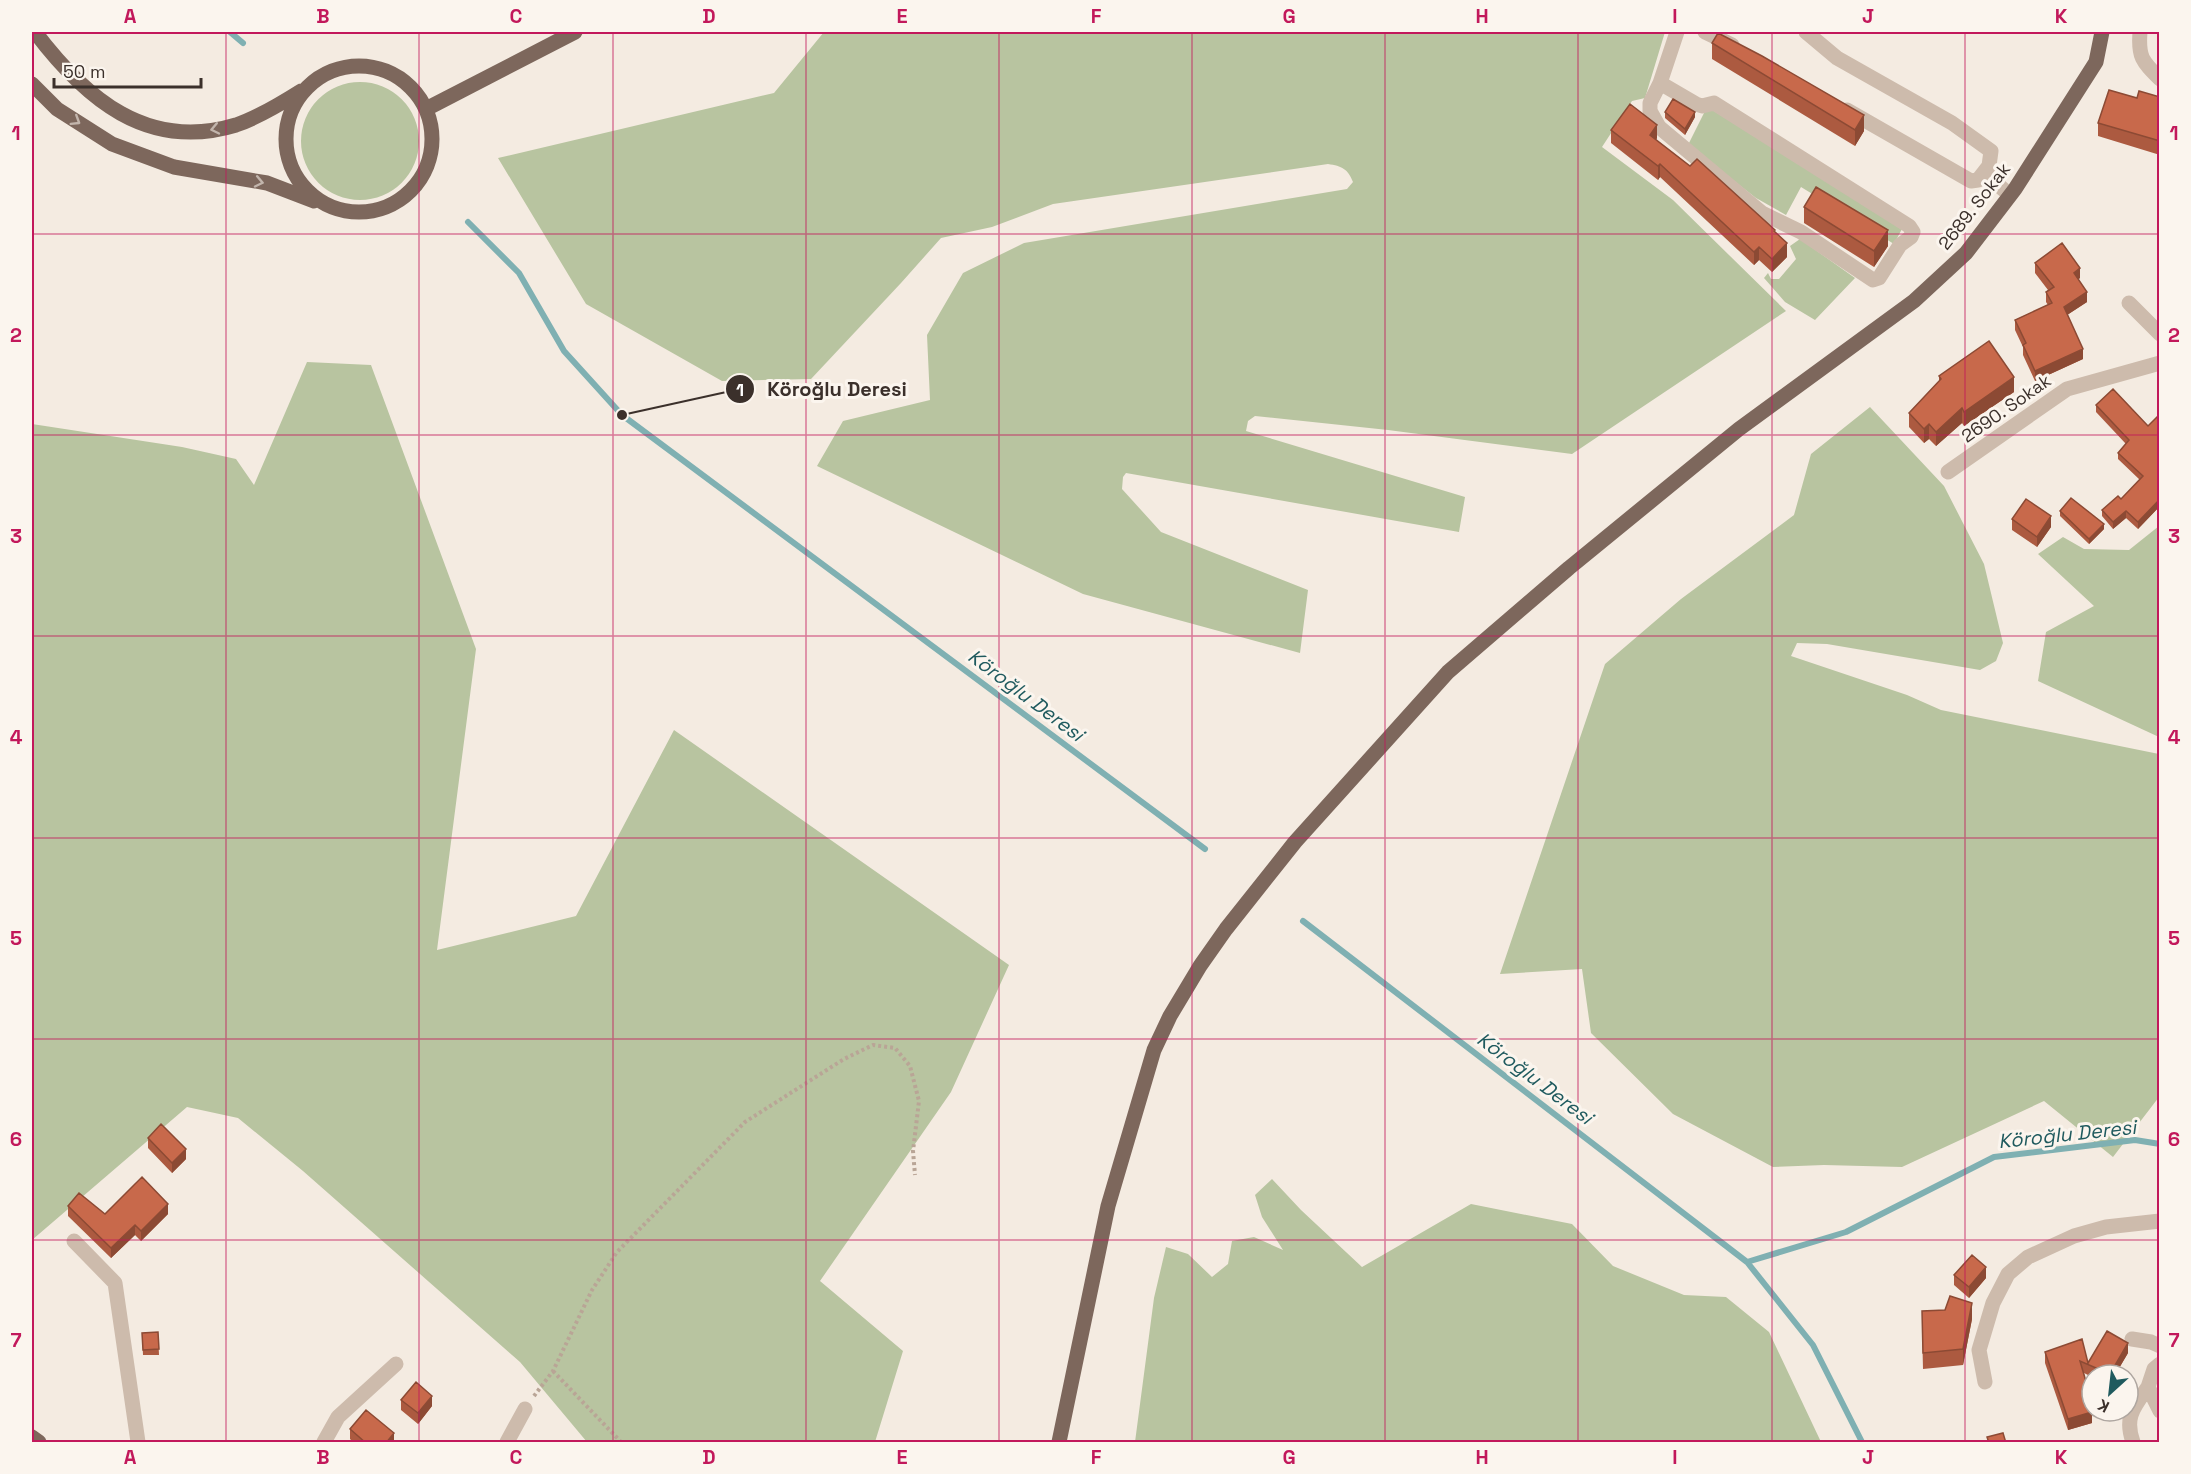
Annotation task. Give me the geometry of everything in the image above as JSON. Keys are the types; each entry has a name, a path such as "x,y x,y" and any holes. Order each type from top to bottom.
{"main road":[{"path":"32,84 57,109 112,144 174,167 267,183 336,209 361,213 385,208 406,196 422,177 431,155 432,132 426,109 413,89 394,75 371,67 348,67 325,74 306,88 237,124 200,132 173,132 134,121 90,93 52,54 35,32"},
{"path":"426,109 557,37 575,32"},
{"name":"2689. Sokak","path":"1059,1443 1108,1206 1151,1061 1170,1016 1226,928 1295,842 1448,672 1569,568 1739,429 1914,302 1966,253 2010,195 2096,62 2103,32"},
{"path":"306,88 292,108 286,132 288,157 297,179 314,197 336,209"},
{"path":"32,1437 39,1443"}],"street":[{"path":"1660,83 1696,104 1702,106 1714,103 1910,226 1913,232 1911,237 1900,245 1879,278 1873,280 1802,232 1762,213 1659,127 1650,111 1650,103 1660,83 1677,32"},
{"path":"1705,32 1746,52"},
{"path":"1806,32 1837,58 1952,123 1991,151 1989,166 1978,180 1971,182 1838,105"},
{"path":"2140,32 2138,51 2146,65 2160,79"},
{"path":"1984,174 2010,195"},
{"path":"2129,303 2160,334"},
{"name":"2690. Sokak","path":"1948,472 2067,389 2160,363"},
{"path":"1985,1382 1979,1350 1993,1304 2008,1274 2028,1257 2074,1236 2106,1227 2160,1221"},
{"path":"74,1241 115,1283 138,1443"},
{"path":"2132,1339 2151,1342 2160,1347"},
{"path":"324,1443 338,1417 396,1364"},
{"path":"2133,1443 2129,1430 2131,1411 2148,1387 2154,1369 2160,1364"},
{"path":"2148,1387 2160,1411"},
{"path":"507,1443 525,1409"}],"path":[{"path":"525,1409 553,1371 592,1290 618,1252 746,1122 844,1059 873,1045 896,1048 910,1066 919,1101 913,1151 915,1175"},
{"path":"553,1371 621,1443"}],"green space":[{"path":"824,32 1665,32 1645,98 1632,101 1602,147 1673,200 1786,311 1572,454 1388,430 1255,416 1248,421 1246,431 1465,497 1459,532 1126,473 1123,477 1122,489 1161,532 1308,590 1300,653 1083,594 817,466 843,421 930,400 927,335 963,273 1024,243 1347,189 1353,182 1344,169 1328,164 1053,204 992,227 941,238 811,379 722,381 586,304 498,158 774,93"},
{"path":"360,82 383,86 402,99 415,118 419,141 415,164 402,183 383,196 360,200 337,196 318,183 305,164 301,141 305,118 318,99 337,86"},
{"path":"1705,111 1714,111 1903,227 1894,244 1801,187 1786,215 1756,198 1688,145"},
{"path":"1800,239 1855,278 1815,320 1785,302 1764,278 1768,273 1771,279 1779,279 1796,259 1790,246"},
{"path":"307,362 371,365 476,649 437,950 576,916 674,730 1009,965 951,1092 820,1281 903,1351 875,1442 587,1442 520,1362 303,1171 238,1118 187,1107 32,1240 32,424 182,447 236,459 254,485"},
{"path":"1870,407 1944,486 1984,564 2003,643 1996,661 1980,670 1827,644 1797,643 1791,656 1907,695 1941,710 2159,754 2159,1097 2113,1157 2044,1101 1902,1167 1824,1165 1773,1167 1673,1114 1591,1033 1582,969 1500,974 1605,664 1681,599 1794,515 1811,454"},
{"path":"2159,526 2159,737 2038,681 2046,632 2094,606 2038,554 2063,537 2084,549 2129,550"},
{"path":"1272,1179 1301,1210 1362,1267 1471,1204 1572,1224 1613,1266 1684,1295 1726,1297 1769,1332 1821,1442 1135,1442 1154,1298 1166,1247 1188,1254 1212,1277 1228,1264 1232,1241 1254,1237 1283,1250 1262,1217 1255,1195"}],"building":[{"path":"1718,33 1864,115 1855,130 1712,43"},
{"path":"2109,90 2137,98 2139,91 2160,97 2160,141 2098,123"},
{"path":"1673,99 1695,112 1685,129 1665,112"},
{"path":"1630,104 1657,125 1650,135 1690,166 1697,159 1787,243 1772,259 1759,247 1754,252 1660,164 1658,166 1611,130"},
{"path":"1816,187 1888,230 1874,251 1804,207"},
{"path":"2062,243 2080,268 2074,273 2087,292 2064,307 2083,349 2035,371 2023,345 2026,343 2015,320 2052,303 2046,292 2054,287 2035,263"},
{"path":"1989,341 2014,377 1964,412 1962,408 1936,432 1929,424 1924,429 1909,413 1941,379 1939,376"},
{"path":"2113,389 2148,426 2160,414 2160,499 2138,522 2126,511 2113,522 2102,510 2118,496 2121,499 2143,476 2118,453 2129,440 2096,405"},
{"path":"2071,498 2104,524 2089,539 2060,511"},
{"path":"2026,499 2051,516 2037,537 2012,519"},
{"path":"161,1124 186,1149 172,1163 148,1138"},
{"path":"142,1177 168,1204 141,1231 135,1225 111,1248 68,1206 79,1193 105,1214"},
{"path":"1972,1255 1986,1267 1969,1287 1954,1275"},
{"path":"1950,1296 1972,1303 1963,1349 1923,1353 1922,1311 1945,1310"},
{"path":"2107,1331 2128,1343 2116,1363 2088,1363"},
{"path":"158,1332 159,1349 143,1350 142,1333"},
{"path":"2082,1339 2088,1363 2080,1361 2080,1416 2068,1419 2045,1352"},
{"path":"416,1382 432,1396 418,1413 401,1400"},
{"path":"366,1410 394,1433 386,1443 366,1443 350,1429"},
{"path":"2003,1433 2006,1443 1989,1443 1987,1437"}],"waterway":[{"name":"Köroğlu Deresi","path":"230,32 243,43"},
{"name":"Köroğlu Deresi","path":"468,222 519,273 564,351 622,415 1205,849"},
{"name":"Köroğlu Deresi","path":"1303,921 1747,1262 1813,1345 1862,1442"},
{"name":"Köroğlu Deresi","path":"1747,1262 1846,1232 1994,1157 2135,1140 2160,1144"}],"place":[{"name":"Köroğlu Deresi","path":"622,415"}]}
